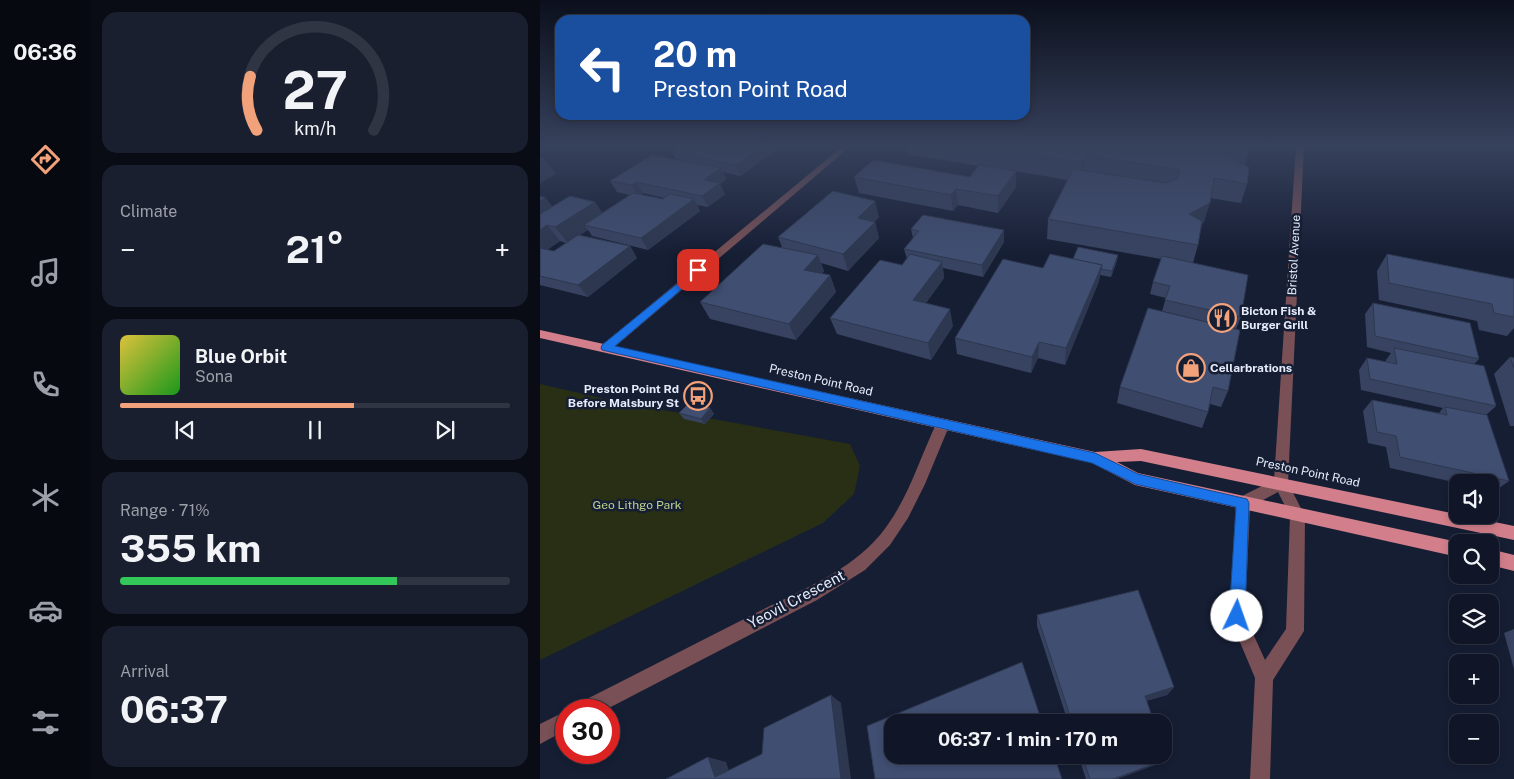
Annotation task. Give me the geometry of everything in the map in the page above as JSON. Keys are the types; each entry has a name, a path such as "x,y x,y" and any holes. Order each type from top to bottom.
{"main road":[{"name":"Preston Point Road","path":"540,334 1095,458 1135,479 1449,548"},
{"name":"Preston Point Road","path":"1095,458 1141,454 1514,533"},
{"path":"1499,559 1514,562"}],"street":[{"path":"606,348 804,182"},
{"name":"Bristol Avenue","path":"1264,678 1295,631 1298,516 1281,483 1298,182"},
{"name":"Yeovil Crescent","path":"607,699 814,591 865,561 884,541 903,516 943,424"},
{"path":"1260,779 1264,678 1237,616 1243,503 1281,483"},
{"path":"540,734 555,726"}],"green space":[{"name":"Geo Lithgo Park","path":"540,384 614,401 850,444 860,466 854,494 823,523 540,660"}],"building":[{"path":"617,182 636,182 632,185"},
{"path":"638,182 720,183 702,196"},
{"path":"883,182 1008,182 998,196 956,189 951,195"},
{"path":"1066,182 1213,182 1210,203 1189,214 1202,221 1198,245 1048,219"},
{"path":"833,191 875,201 858,218 875,222 843,254 778,237"},
{"path":"633,193 663,199 670,194 694,199 641,238 584,225"},
{"path":"570,196 595,202 555,227 547,225 540,230 540,214"},
{"path":"923,215 1004,230 982,265 904,249 919,231 911,229"},
{"path":"578,235 630,246 578,285 540,276 540,248 554,251"},
{"path":"763,244 818,255 804,270 830,275 789,324 700,302"},
{"path":"1078,247 1118,255 1112,271 1101,269 1102,265 1073,259"},
{"path":"910,254 942,262 913,300 950,309 928,343 830,318 880,260 902,265"},
{"path":"1050,254 1102,265 1066,348 1039,342 1032,357 955,338 1003,259 1043,268"},
{"path":"1387,254 1514,279 1514,317 1494,313 1492,304 1389,283"},
{"path":"1162,256 1248,275 1241,317 1165,300 1170,286 1153,282"},
{"path":"1373,303 1470,323 1479,359 1375,336"},
{"path":"1148,308 1240,330 1228,391 1213,387 1208,412 1120,387"},
{"path":"1394,348 1484,366 1496,406 1370,379 1367,358 1397,364"},
{"path":"1510,357 1514,358 1514,368"},
{"path":"1372,400 1447,415 1445,407 1487,415 1509,481 1499,479 1499,474 1477,474 1400,457 1396,436 1377,432"},
{"path":"689,403 710,408 701,419 679,413"},
{"path":"1138,590 1174,687 1145,696 1151,714 1069,714 1037,615"},
{"path":"1022,662 1039,714 896,714"},
{"path":"831,695 841,779 666,779 708,757 715,777 762,754 764,728"},
{"path":"884,719 884,764 1057,764 1062,779 875,779 867,726"},
{"path":"1085,764 1154,764 1113,779 1090,779"}],"place":[{"name":"Bicton Fish & Burger Grill","path":"1222,318"},
{"name":"Cellarbrations","path":"1191,368"},
{"name":"Preston Point Rd Before Malsbury St","path":"698,396"}],"route":[{"path":"698,270 606,348 1095,458 1135,479 1243,503 1237,616"}]}
